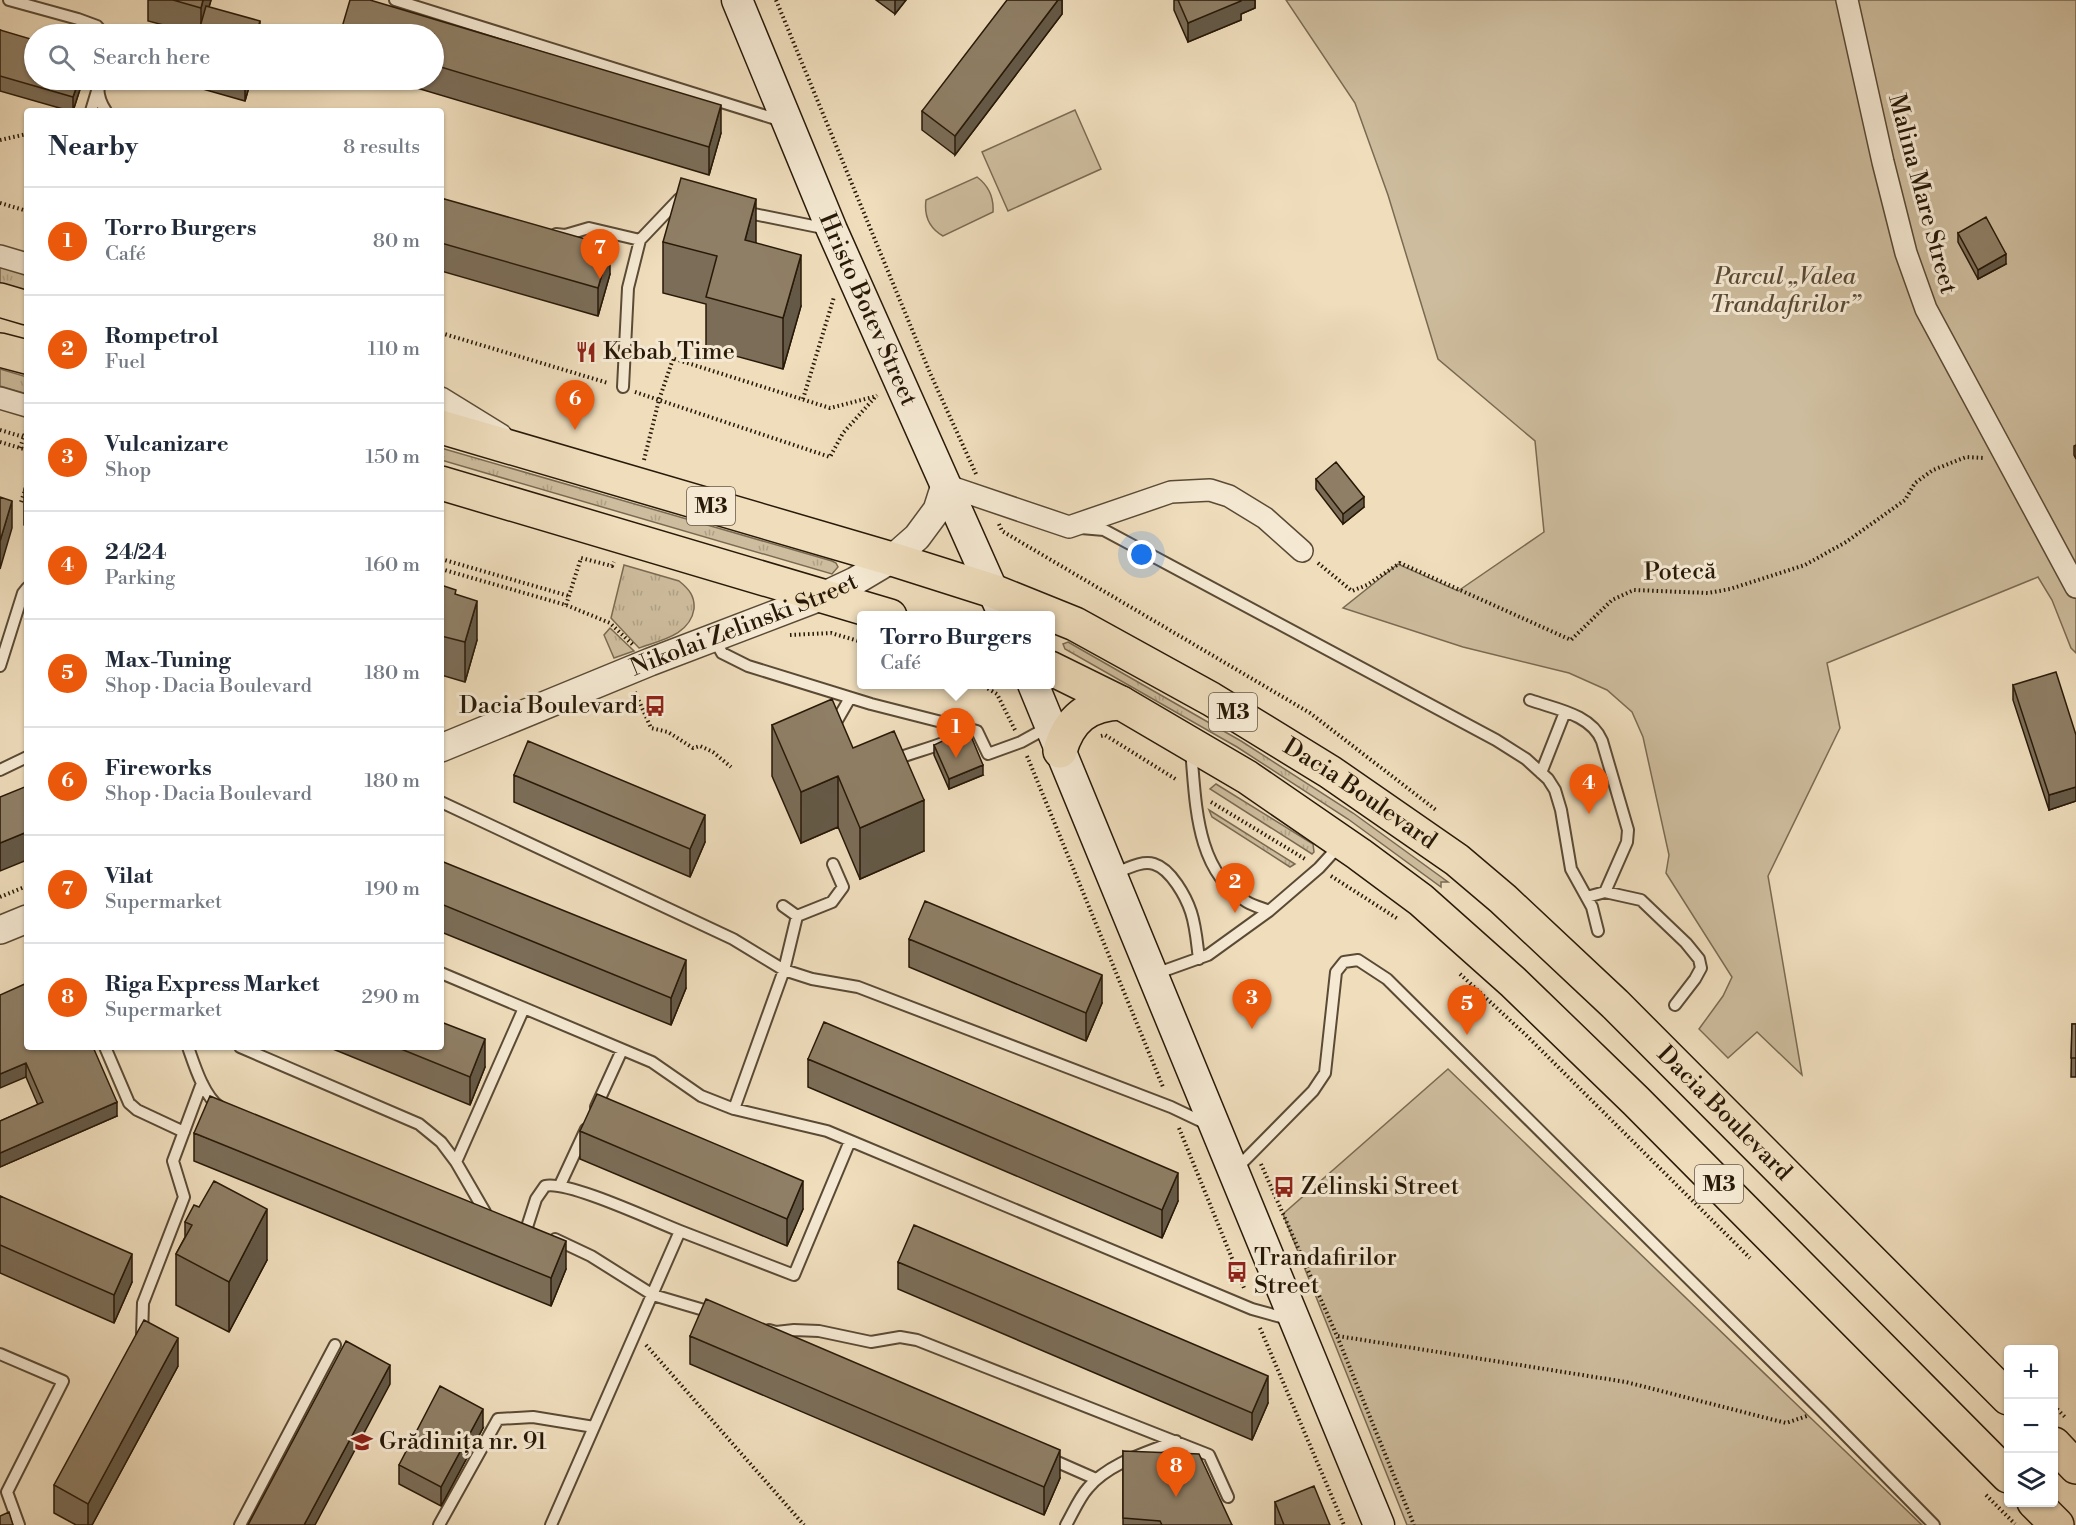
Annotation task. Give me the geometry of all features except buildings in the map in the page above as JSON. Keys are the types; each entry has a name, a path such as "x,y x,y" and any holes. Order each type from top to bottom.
{"highway":[{"path":"0,300 24,307"},
{"path":"0,350 24,356"},
{"name":"Dacia Boulevard","path":"444,428 892,559 998,603 1027,611"},
{"name":"M3","path":"444,484 876,611"},
{"name":"Dacia Boulevard","path":"1055,619 1075,624 1211,699 1330,772 1457,860 1503,899 1615,1004 2004,1394"},
{"name":"Dacia Boulevard","path":"1055,670 1121,703 1247,777 1342,842 1410,910 1513,981 1636,1101 1995,1484"},
{"path":"1055,739 1064,737 1081,715 1100,706 1121,703"},
{"path":"2058,1448 2076,1467"},
{"path":"2038,1507 2057,1525"}],"main road":[{"name":"Hristo Botev Street","path":"737,0 846,261 889,390 945,484 998,603"},
{"path":"1035,689 1378,1525"}],"street":[{"name":"Malina Mare Street","path":"1846,0 1906,254 1926,309 2076,587"},
{"path":"0,256 24,263"},
{"path":"0,398 24,405"},
{"path":"444,400 529,453"},
{"path":"945,484 1069,527 1171,492 1210,490 1229,496 1265,518 1302,551"},
{"name":"Nikolai Zelinski Street","path":"444,747 650,662 823,596 855,581 892,559 917,537 937,510 945,484"},
{"path":"444,497 487,497"},
{"path":"0,930 24,920"}],"lane":[{"path":"9,0 92,24"},
{"path":"395,0 788,123"},
{"path":"92,108 97,90"},
{"path":"99,90 103,108"},
{"path":"623,387 628,288 640,240 679,199 691,201"},
{"path":"737,211 832,230"},
{"path":"542,233 565,235 589,228 640,240"},
{"path":"1069,527 1104,530 1496,740 1526,759 1556,790 1571,869 1587,897 1598,931"},
{"path":"0,666 24,592"},
{"path":"713,637 722,652 748,666 850,698 976,731 988,754 1021,742 1055,739"},
{"path":"839,735 835,724 850,698"},
{"path":"1530,700 1581,718 1599,732 1628,830 1627,842 1605,892"},
{"path":"1541,773 1565,712"},
{"path":"885,764 914,751 924,751 946,742 954,725"},
{"path":"1190,744 1204,845 1215,870 1230,888 1248,902 1269,911"},
{"path":"0,770 24,758"},
{"path":"444,803 733,939 784,970 812,979 858,987 1171,1107 1214,1128"},
{"path":"1152,975 1208,955 1269,911 1319,868 1342,842"},
{"path":"797,916 832,902 843,887 833,864"},
{"path":"1110,875 1142,864 1154,864 1167,872 1191,910 1199,959"},
{"path":"1587,897 1605,892 1641,900 1659,915 1699,959 1701,968 1675,1005"},
{"path":"783,906 797,916"},
{"path":"734,1109 784,970 797,916"},
{"path":"1233,1173 1313,1091 1326,1073 1336,972 1344,962 1358,960 1387,979 1934,1525"},
{"path":"444,974 652,1062 701,1096 734,1109 826,1131 1252,1309 1294,1320"},
{"path":"456,1162 524,1008"},
{"path":"106,1050 129,1103 137,1110 184,1132"},
{"path":"189,1050 202,1083 216,1105 225,1110"},
{"path":"247,1050 419,1124 441,1142 491,1214 464,1203"},
{"path":"560,1185 622,1050"},
{"path":"142,1337 143,1303 184,1197 172,1161 202,1083"},
{"path":"720,1315 653,1294 591,1256 533,1230 536,1199 541,1191 545,1186 560,1185 571,1188 794,1275 850,1141"},
{"path":"551,1525 680,1232"},
{"path":"754,1325 798,1342"},
{"path":"776,1332 819,1331 871,1342 900,1337 917,1340 1209,1455 1228,1497"},
{"path":"240,1525 335,1345"},
{"path":"0,1354 63,1381 6,1492 20,1525"},
{"path":"439,1525 498,1419 533,1417 594,1427"},
{"path":"1066,1525 1086,1490 1096,1479 1114,1467 1176,1441"},
{"path":"1032,1450 1096,1479"}],"path":[{"path":"776,0 825,119"},
{"path":"0,140 24,136"},
{"path":"0,203 24,210"},
{"path":"803,399 846,261"},
{"path":"444,334 623,387 830,457 843,433 889,390"},
{"path":"625,343 830,408 889,390 930,373"},
{"path":"646,454 659,399 673,359"},
{"path":"0,430 24,437"},
{"path":"20,448 24,439"},
{"path":"0,442 24,449"},
{"name":"Potecă","path":"1302,551 1352,591 1367,585 1400,563 1571,640 1612,600 1634,590 1708,592 1730,589 1791,570 1846,542 1905,500 1915,483 1933,470 1966,457 2006,456"},
{"path":"21,502 24,493"},
{"path":"444,560 569,596"},
{"path":"444,570 566,605 610,623 650,662"},
{"path":"633,688 651,728 668,732 693,747 713,752 731,767"},
{"path":"1095,736 1105,735 1319,868 1410,910"},
{"path":"0,897 24,887"},
{"path":"1459,973 1527,1036 1756,1264"},
{"path":"1254,1150 1337,1336 1414,1525"},
{"path":"636,1333 804,1525"},
{"path":"1337,1336 1626,1382 1786,1422 1822,1411"},
{"path":"1995,1484 2016,1525"}],"green space":[{"name":"Parcul „Valea Trandafirilor”","path":"1286,0 2076,0 2076,653 2071,648 2052,600 2038,577 1827,663 1840,728 1768,876 1802,1075 1757,1032 1728,1058 1699,1029 1723,996 1732,977 1666,873 1669,855 1643,737 1632,712 1607,690 1569,673 1463,647 1343,608 1398,564 1458,591 1544,532 1535,441 1438,359 1388,195 1355,103"},
{"path":"1075,110 1101,169 1008,211 982,152"},
{"path":"977,177 990,192 993,212 943,236 928,221 926,200"},
{"path":"0,267 24,274 24,291 0,284"},
{"path":"0,369 24,376 24,393 0,386"},
{"path":"444,449 832,561 838,567 832,574 444,461"},
{"path":"624,565 679,581 686,587 691,593 694,609 687,625 681,631 639,648 611,618"},
{"path":"610,628 634,651 614,658 604,635"},
{"path":"1068,642 1241,741 1353,813 1448,882 1441,882 1441,887 1348,819 1237,747 1065,649 1063,644"},
{"path":"1216,784 1313,844 1314,852 1312,854 1210,789"},
{"path":"1209,810 1295,864 1290,867 1212,817"},
{"path":"1448,1069 1922,1525 1407,1525 1283,1214"}],"place":[{"name":"Vilat","path":"600,279"},
{"name":"Kebab Time","path":"586,352"},
{"name":"Fireworks","path":"575,430"},
{"name":"Dacia Boulevard","path":"655,706"},
{"name":"Torro Burgers","path":"956,758"},
{"name":"24/24","path":"1589,814"},
{"name":"Rompetrol","path":"1235,913"},
{"name":"Vulcanizare","path":"1252,1029"},
{"name":"Max-Tuning","path":"1467,1035"},
{"name":"Zelinski Street","path":"1284,1187"},
{"name":"Trandafirilor Street","path":"1237,1272"},
{"name":"Grădinița nr. 91","path":"362,1442"},
{"name":"Riga Express Market","path":"1176,1497"}]}
